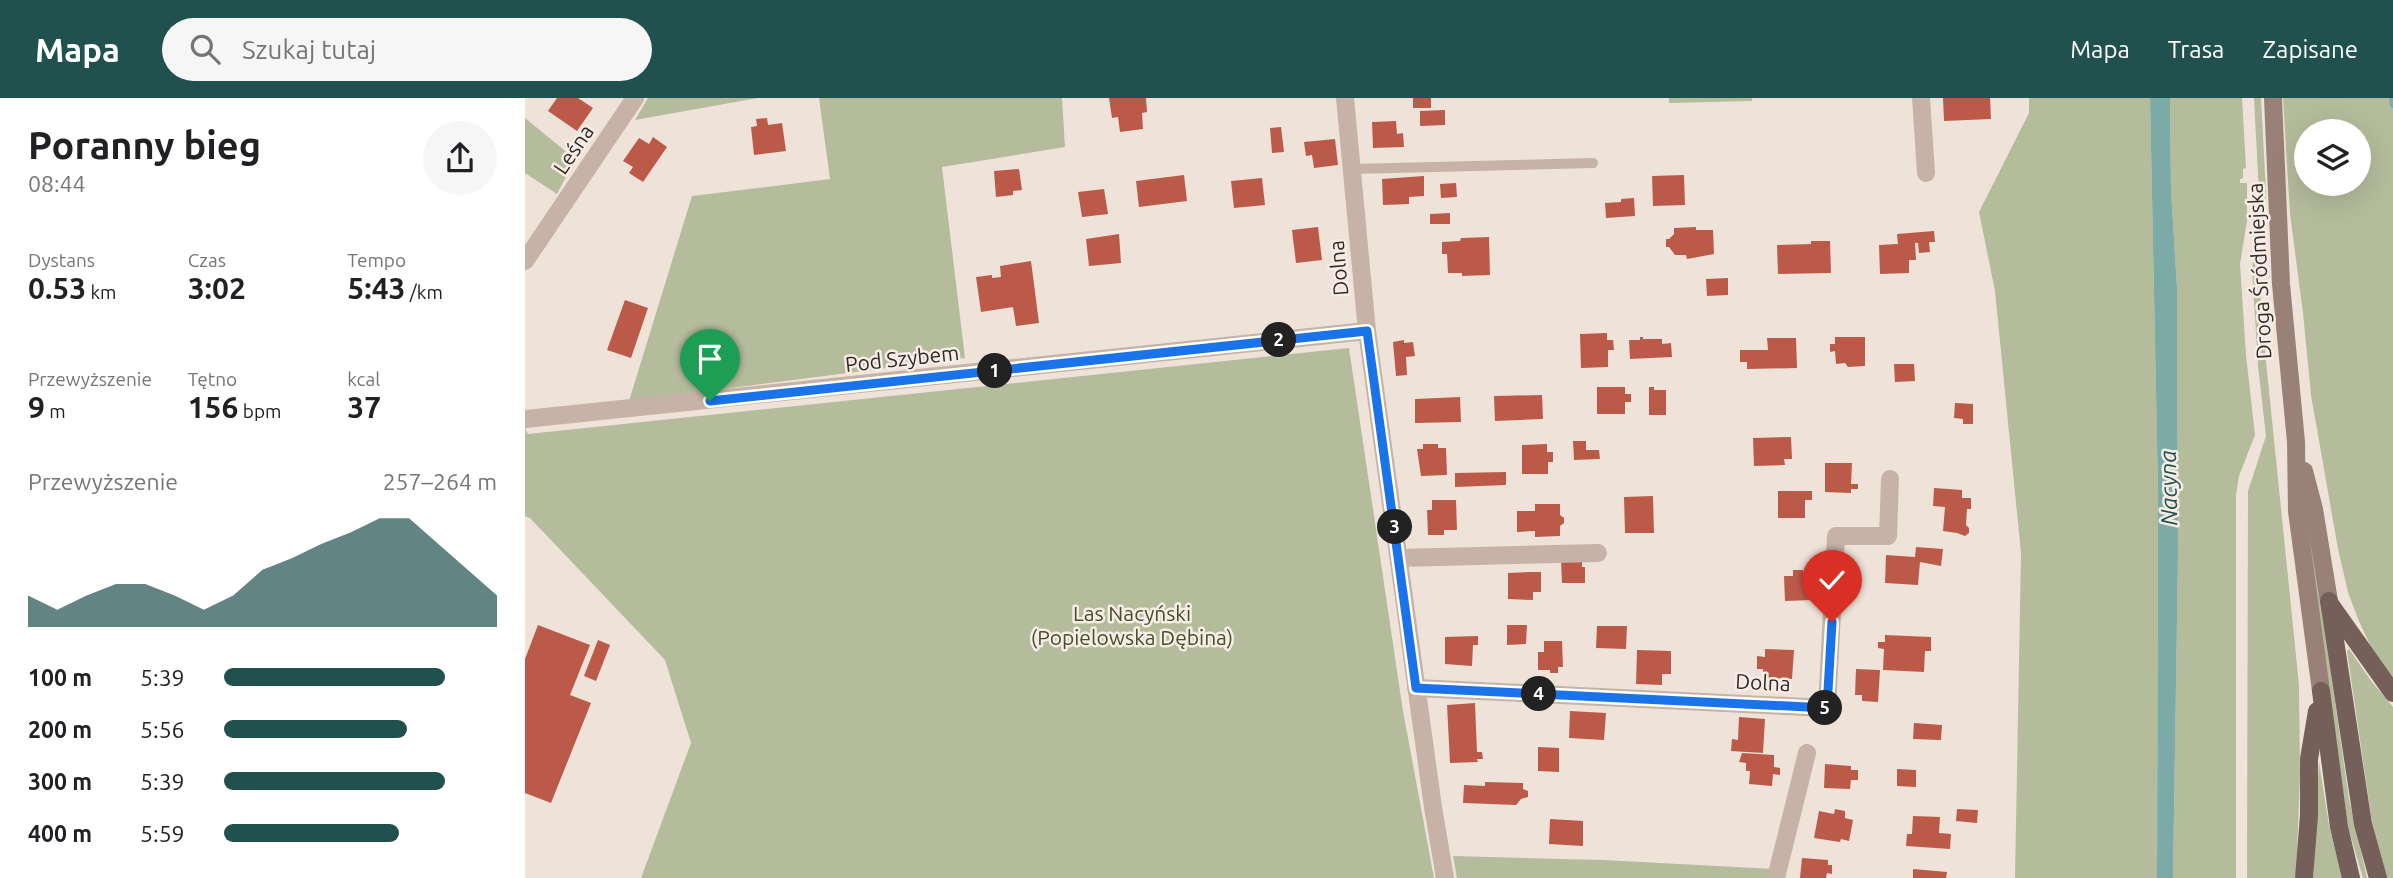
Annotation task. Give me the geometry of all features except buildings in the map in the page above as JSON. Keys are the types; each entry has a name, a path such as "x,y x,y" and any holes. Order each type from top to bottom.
{"main road":[{"name":"Droga Śródmiejska","path":"2273,98 2281,295 2296,442 2297,511 2321,691"},
{"name":"Droga Śródmiejska","path":"2296,442 2314,509 2329,601"},
{"path":"2329,601 2393,693"},
{"path":"2329,601 2363,824 2378,878"},
{"path":"2304,878 2309,815 2309,759 2321,691"},
{"path":"2321,691 2339,827 2351,878"}],"street":[{"name":"Leśna","path":"525,261 635,98"},
{"name":"Dolna","path":"1345,98 1367,331 1445,878"},
{"path":"1921,98 1926,173"},
{"name":"Pod Szybem","path":"525,419 1367,331"},
{"name":"Dolna","path":"1416,688 1827,708 1836,536 1888,536 1890,480"},
{"path":"1399,558 1598,553"},
{"path":"1776,878 1807,753"}],"lane":[{"path":"1352,169 1593,163"}],"green space":[{"path":"648,98 758,98 635,120"},
{"path":"819,98 1062,98 1065,147 942,167 965,358 629,401 692,196 830,179"},
{"path":"1669,98 1752,98 1752,101 1669,103"},
{"path":"2029,98 2150,98 2158,490 2157,878 2015,878 2021,553 1995,291 1979,212 2029,113"},
{"path":"2170,98 2242,98 2246,168 2243,169 2240,183 2247,183 2247,221 2240,264 2255,435 2239,476 2236,495 2236,878 2173,878 2178,556 2177,287 2171,190"},
{"path":"2254,98 2261,98 2266,193 2260,261 2261,312 2299,685 2300,775 2296,878 2247,878 2248,491 2266,436 2258,366 2252,268 2260,213"},
{"path":"2283,98 2393,98 2393,678 2370,645 2348,592 2311,395 2290,214"},
{"path":"525,118 575,159 557,194 525,173"},
{"name":"Las Nacyński (Popielowska Dębina)","path":"1349,348 1403,711 1434,878 641,878 691,743 665,660 530,518 525,516 525,428 528,434"},
{"path":"2304,512 2308,513 2349,799 2367,878 2363,878 2348,827"},
{"path":"2349,649 2393,707 2393,878 2387,878 2372,822 2347,651"},
{"path":"2319,762 2329,825 2342,878 2313,878"},
{"path":"1453,856 1774,869 1772,878 1457,878"}],"water":[{"name":"Nacyna","path":"2150,98 2170,98 2171,190 2177,287 2178,556 2173,878 2157,878 2158,490"}],"waterway":[{"path":"2392,98 2393,105"}],"route":[{"path":"710,401 1367,331 1416,688 1827,708 1832,622"}]}
